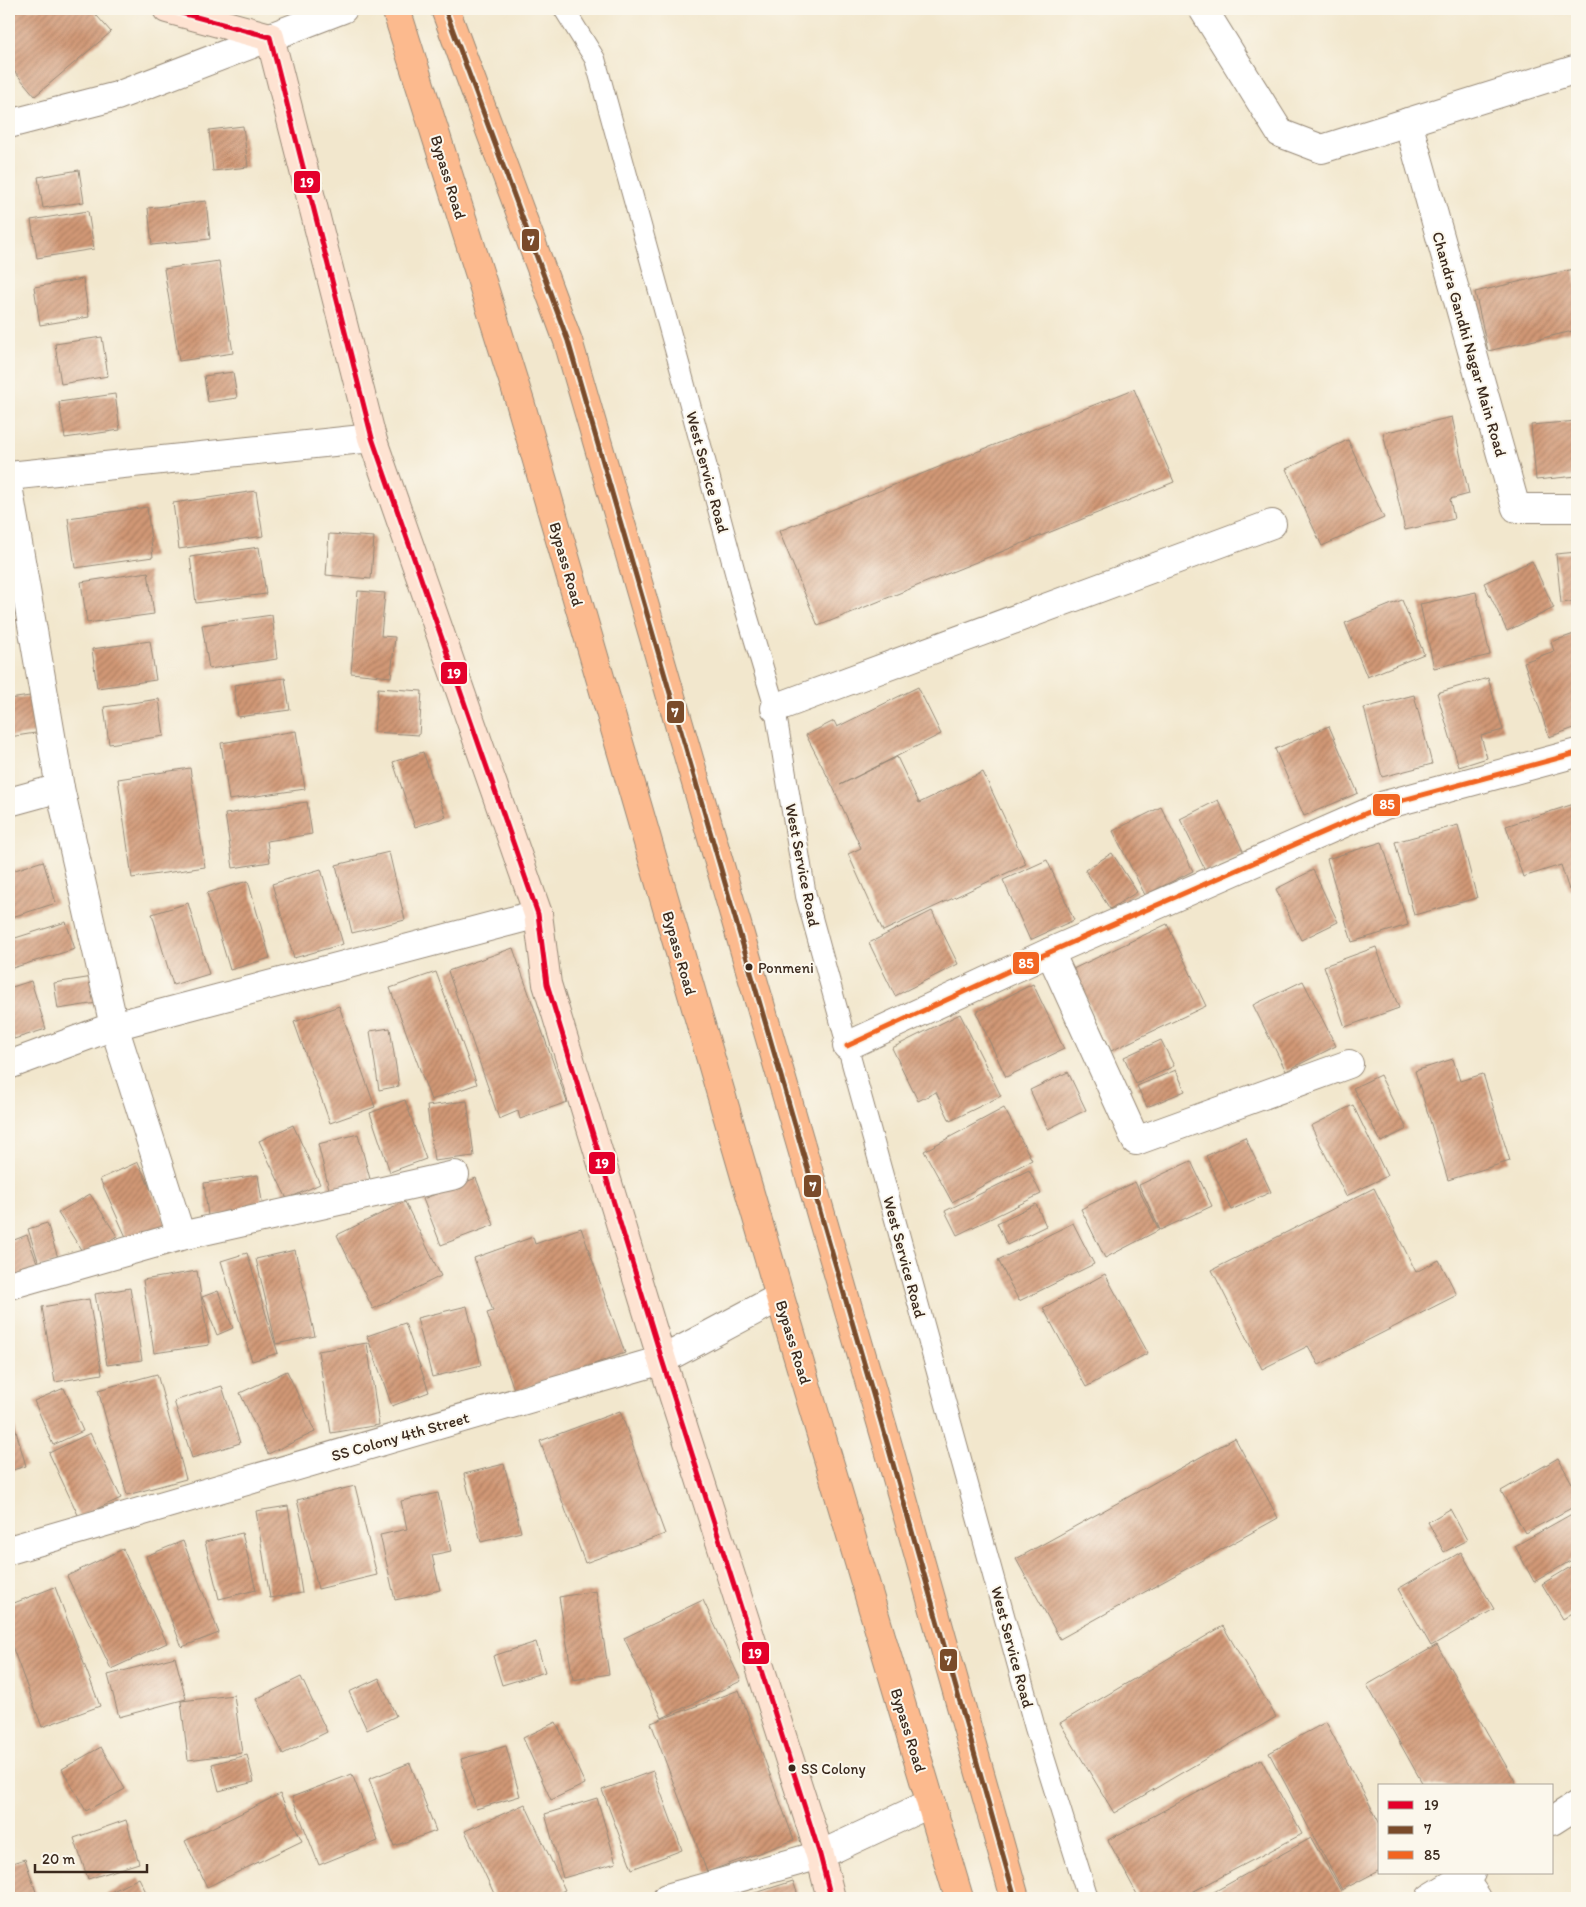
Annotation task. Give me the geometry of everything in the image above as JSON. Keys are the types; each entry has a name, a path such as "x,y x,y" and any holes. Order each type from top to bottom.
{"main road":[{"name":"Bypass Road","path":"396,9 520,402 780,1297 960,1898"},
{"path":"445,9 568,341 886,1436 1015,1898"}],"street":[{"path":"167,9 270,37"},
{"path":"9,124 117,96 343,9"},
{"path":"1203,9 1280,133 1322,149 1577,69"},
{"path":"270,37 372,438 538,914 547,984 662,1360 820,1854 831,1898"},
{"name":"Chandra Gandhi Nagar Main Road","path":"1408,122 1516,508 1577,508"},
{"path":"9,476 372,438"},
{"path":"9,491 60,788 114,1026 181,1236"},
{"path":"775,708 1272,524"},
{"path":"847,1046 1050,952 1385,805 1577,753"},
{"path":"9,802 60,788"},
{"path":"9,1064 114,1026 538,914"},
{"path":"1050,952 1136,1141 1349,1064"},
{"path":"9,1285 181,1236 455,1175"},
{"name":"SS Colony 4th Street","path":"9,1550 662,1360 780,1297"},
{"path":"667,1898 820,1854 931,1803"},
{"path":"1554,1820 1577,1805"},
{"path":"1430,1898 1470,1883"}],"lane":[{"name":"West Service Road","path":"564,9 595,60 740,591 775,708 806,896 1035,1728 1088,1898"}],"building":[{"path":"9,9 91,9 111,32 35,96 9,65"},
{"path":"243,126 248,167 213,171 209,130"},
{"path":"79,170 84,202 43,208 38,177"},
{"path":"206,201 210,239 152,245 148,208"},
{"path":"88,211 94,249 37,258 31,220"},
{"path":"219,261 233,353 179,361 164,269"},
{"path":"1574,269 1577,284 1577,330 1488,351 1475,292"},
{"path":"83,279 89,317 40,325 34,287"},
{"path":"102,337 108,376 61,384 55,344"},
{"path":"233,372 237,398 208,402 204,376"},
{"path":"1134,389 1174,482 818,626 779,531"},
{"path":"115,394 120,430 65,438 59,402"},
{"path":"1452,417 1469,494 1450,499 1454,519 1405,530 1383,433"},
{"path":"1577,421 1577,476 1536,480 1531,425"},
{"path":"1348,440 1384,518 1322,546 1286,469"},
{"path":"256,491 263,536 179,549 173,503"},
{"path":"147,507 153,557 75,568 68,518"},
{"path":"329,534 374,537 371,579 326,575"},
{"path":"259,547 266,594 196,603 190,557"},
{"path":"1577,552 1577,601 1561,603 1556,554"},
{"path":"1532,561 1554,608 1507,631 1484,583"},
{"path":"148,572 154,614 87,623 81,582"},
{"path":"358,591 385,593 381,636 395,637 391,677 351,673"},
{"path":"1476,592 1490,655 1434,668 1420,604"},
{"path":"1402,600 1424,654 1367,677 1345,623"},
{"path":"272,615 277,659 209,669 202,625"},
{"path":"1577,633 1577,727 1549,737 1524,662 1554,651 1551,642"},
{"path":"150,641 156,680 97,688 92,649"},
{"path":"285,678 290,710 238,717 234,685"},
{"path":"1488,678 1503,730 1481,736 1487,758 1459,767 1437,693"},
{"path":"918,687 941,734 840,785 897,757 919,803 983,772 1026,864 883,931 848,854 861,848 833,787 806,735 834,721 837,727"},
{"path":"378,688 422,691 419,735 374,732"},
{"path":"37,695 42,732 9,737 9,699"},
{"path":"1414,695 1432,764 1382,777 1364,708"},
{"path":"159,699 164,736 109,744 104,707"},
{"path":"1329,726 1358,793 1304,816 1275,749"},
{"path":"296,731 305,789 229,800 221,743"},
{"path":"423,752 446,817 415,827 393,762"},
{"path":"190,768 205,867 132,878 118,779"},
{"path":"1218,800 1244,853 1206,872 1180,819"},
{"path":"307,802 312,834 267,841 270,862 233,868 225,814"},
{"path":"1577,803 1577,887 1569,890 1561,865 1523,877 1506,826"},
{"path":"1161,807 1193,871 1145,895 1113,831"},
{"path":"1458,825 1477,898 1414,915 1395,842"},
{"path":"1382,842 1408,925 1352,942 1327,859"},
{"path":"389,852 405,920 352,933 336,865"},
{"path":"1112,853 1137,892 1110,909 1085,870"},
{"path":"1047,860 1074,920 1030,940 1003,880"},
{"path":"43,861 56,903 9,918 9,872"},
{"path":"321,869 343,944 294,958 272,884"},
{"path":"1313,870 1338,922 1301,940 1276,889"},
{"path":"248,881 270,958 230,970 207,893"},
{"path":"188,903 209,974 173,985 152,914"},
{"path":"932,911 958,964 895,996 869,943"},
{"path":"66,922 75,949 9,969 9,940"},
{"path":"1167,924 1206,1006 1111,1051 1073,969"},
{"path":"1376,947 1399,1008 1345,1027 1324,966"},
{"path":"513,948 567,1102 520,1119 518,1111 499,1119 448,971"},
{"path":"436,972 477,1084 431,1100 390,988"},
{"path":"93,977 97,1003 58,1009 54,983"},
{"path":"31,981 46,1029 14,1039 9,1020 9,988"},
{"path":"1303,981 1336,1046 1286,1071 1253,1005"},
{"path":"1033,984 1064,1049 1006,1077 976,1012"},
{"path":"339,1006 375,1107 330,1123 294,1022"},
{"path":"960,1014 1001,1096 950,1121 936,1092 918,1101 892,1048"},
{"path":"390,1028 399,1086 379,1090 370,1031"},
{"path":"1161,1040 1174,1066 1136,1084 1124,1057"},
{"path":"1453,1059 1460,1081 1483,1074 1510,1161 1448,1180 1415,1071"},
{"path":"1176,1070 1185,1091 1147,1107 1137,1086"},
{"path":"1068,1072 1086,1110 1048,1129 1030,1090"},
{"path":"1380,1075 1407,1129 1381,1142 1353,1088"},
{"path":"405,1100 426,1159 390,1172 370,1113"},
{"path":"467,1101 474,1156 434,1161 427,1106"},
{"path":"1353,1105 1387,1176 1346,1196 1311,1126"},
{"path":"1004,1108 1032,1160 952,1202 924,1151"},
{"path":"293,1125 320,1184 287,1199 259,1141"},
{"path":"358,1134 370,1179 329,1189 318,1144"},
{"path":"1245,1137 1271,1192 1231,1210 1206,1156"},
{"path":"1191,1161 1212,1206 1160,1230 1139,1185"},
{"path":"138,1162 169,1229 130,1246 100,1179"},
{"path":"1029,1170 1041,1194 957,1235 945,1211"},
{"path":"258,1175 263,1208 208,1216 204,1183"},
{"path":"476,1178 494,1225 441,1245 423,1199"},
{"path":"1135,1182 1159,1230 1105,1258 1081,1209"},
{"path":"1374,1188 1416,1272 1439,1260 1457,1295 1319,1365 1308,1346 1262,1369 1212,1270"},
{"path":"90,1194 117,1236 85,1256 58,1213"},
{"path":"405,1202 441,1276 373,1309 337,1235"},
{"path":"1036,1204 1046,1226 1007,1245 997,1223"},
{"path":"47,1223 59,1261 40,1267 28,1229"},
{"path":"1073,1223 1094,1264 1019,1301 998,1260"},
{"path":"581,1228 625,1353 515,1392 487,1313 493,1311 474,1258 533,1237 535,1244"},
{"path":"27,1235 40,1271 9,1282 9,1242"},
{"path":"295,1250 315,1336 276,1344 256,1259"},
{"path":"247,1253 278,1353 252,1361 221,1261"},
{"path":"197,1271 209,1345 154,1353 143,1280"},
{"path":"1105,1274 1148,1353 1086,1387 1043,1308"},
{"path":"130,1288 142,1360 107,1365 95,1294"},
{"path":"218,1291 233,1328 217,1335 202,1297"},
{"path":"89,1299 102,1374 55,1382 42,1307"},
{"path":"467,1306 481,1365 432,1377 417,1318"},
{"path":"405,1323 429,1392 392,1406 367,1336"},
{"path":"367,1343 379,1425 331,1433 318,1351"},
{"path":"287,1371 315,1432 268,1454 240,1393"},
{"path":"157,1374 186,1479 127,1495 98,1390"},
{"path":"222,1386 240,1443 192,1458 174,1401"},
{"path":"64,1388 83,1431 53,1445 34,1401"},
{"path":"9,1407 26,1466 9,1471"},
{"path":"620,1411 665,1534 585,1563 540,1441"},
{"path":"90,1433 121,1498 79,1517 49,1453"},
{"path":"1235,1438 1278,1518 1060,1639 1016,1559"},
{"path":"1558,1458 1577,1492 1577,1505 1525,1533 1501,1491"},
{"path":"504,1464 521,1532 481,1542 464,1474"},
{"path":"355,1486 377,1575 318,1589 297,1500"},
{"path":"438,1493 451,1551 432,1555 440,1590 395,1600 380,1535 407,1529 401,1501"},
{"path":"288,1506 302,1593 270,1598 256,1511"},
{"path":"1450,1509 1467,1540 1444,1552 1428,1522"},
{"path":"1577,1511 1577,1557 1534,1582 1515,1546"},
{"path":"242,1533 256,1590 219,1599 205,1542"},
{"path":"183,1541 219,1633 182,1647 146,1556"},
{"path":"123,1549 167,1643 111,1669 67,1576"},
{"path":"1461,1552 1494,1609 1431,1646 1398,1589"},
{"path":"1577,1563 1577,1610 1563,1619 1542,1584"},
{"path":"55,1587 100,1706 42,1727 9,1638 9,1605"},
{"path":"596,1591 609,1674 573,1680 559,1597"},
{"path":"703,1600 741,1681 662,1718 624,1638"},
{"path":"1223,1626 1276,1717 1114,1813 1060,1723"},
{"path":"536,1642 545,1672 502,1685 493,1656"},
{"path":"1437,1645 1516,1783 1423,1784 1367,1685"},
{"path":"175,1657 186,1699 119,1717 108,1675"},
{"path":"301,1677 327,1732 283,1754 256,1699"},
{"path":"379,1678 396,1716 367,1730 349,1692"},
{"path":"739,1690 794,1840 707,1872 651,1723"},
{"path":"234,1695 242,1753 188,1760 181,1701"},
{"path":"556,1722 585,1784 551,1800 523,1738"},
{"path":"1326,1722 1378,1820 1378,1871 1342,1890 1269,1753"},
{"path":"506,1746 520,1796 476,1809 461,1759"},
{"path":"101,1747 125,1789 86,1811 62,1769"},
{"path":"247,1755 254,1782 219,1791 212,1764"},
{"path":"1261,1759 1302,1834 1181,1898 1139,1898 1108,1840"},
{"path":"410,1763 436,1831 394,1846 369,1779"},
{"path":"653,1771 682,1850 632,1869 602,1790"},
{"path":"352,1774 378,1841 319,1865 292,1797"},
{"path":"280,1794 302,1841 207,1887 185,1841"},
{"path":"597,1798 616,1863 563,1878 545,1814"},
{"path":"525,1804 565,1890 547,1898 496,1898 465,1831"},
{"path":"126,1820 139,1863 88,1879 74,1838"},
{"path":"1311,1838 1345,1898 1203,1898"},
{"path":"25,1859 38,1898 9,1898 9,1864"},
{"path":"139,1878 149,1898 99,1898"},
{"path":"793,1881 799,1898 740,1898"}],"transit line":[{"name":"19","path":"167,9 270,37 372,438 538,914 547,984 662,1360 820,1855 831,1898"},
{"name":"7","path":"445,9 568,341 888,1446 1015,1898"},
{"name":"85","path":"847,1046 1050,952 1385,805 1577,753"}],"place":[{"name":"Ponmeni","path":"749,967"},
{"name":"SS Colony","path":"792,1768"}]}
